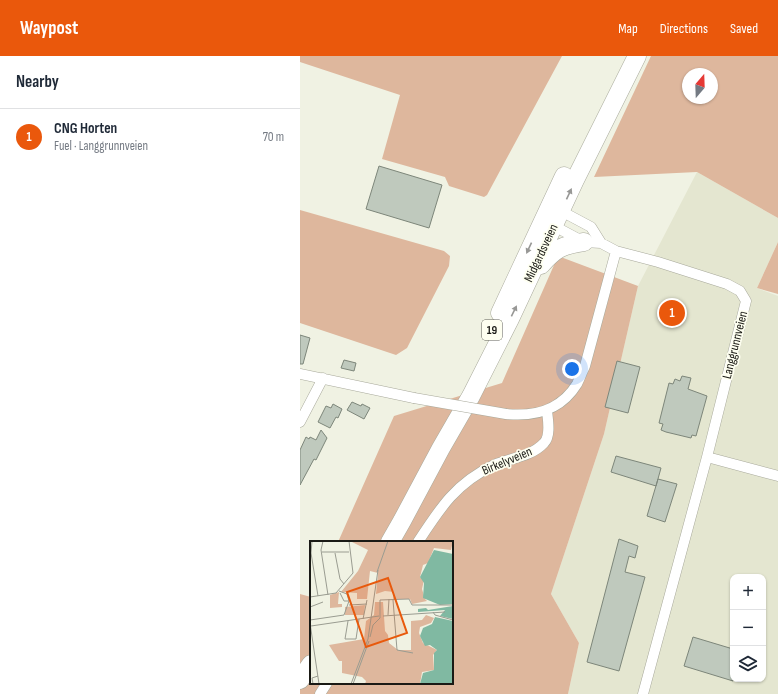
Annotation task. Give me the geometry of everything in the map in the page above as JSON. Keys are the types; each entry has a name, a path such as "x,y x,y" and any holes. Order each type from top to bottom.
{"highway":[{"name":"Midgardsveien","path":"391,541 471,396 529,280 597,108 624,56"},
{"name":"Midgardsveien","path":"441,448 462,394 637,56"},
{"name":"19","path":"529,280 550,254 556,249 571,244 593,243"},
{"path":"300,680 310,665"}],"street":[{"name":"Langgrunnveien","path":"553,217 593,243 728,284 740,291 746,301 644,694"},
{"name":"Langgrunnveien","path":"553,217 591,227 593,243"},
{"path":"300,374 414,398 506,414 533,414 547,411 567,397 577,384 585,366 616,251"},
{"path":"300,422 323,378"},
{"name":"Birkelyveien","path":"419,541 438,512 457,488 475,475 496,464 535,450 545,443 548,433 547,411"},
{"path":"706,457 778,476"},
{"path":"320,694 326,684"}],"shaded area":[{"path":"300,56 562,56 487,195 484,197 449,186 445,177 382,159 400,95 300,62"},
{"path":"651,56 778,56 778,218 697,172 594,177"},
{"path":"697,172 778,218 778,242 757,288 778,296 778,694 568,694 579,643 551,594 604,434 638,286"},
{"path":"300,210 444,251 450,256 449,266 407,348 396,355 300,323"},
{"path":"778,242 778,294 757,288"},
{"path":"558,256 638,286 604,434 551,594 579,643 568,694 300,694 300,594 310,597 310,684 453,684 453,541 338,541 394,416 502,383"}],"building":[{"path":"379,166 442,185 429,228 366,209"},
{"path":"300,335 310,338 303,364 300,364"},
{"path":"344,360 356,363 354,371 341,368"},
{"path":"617,361 640,367 628,413 605,407"},
{"path":"682,376 691,378 688,389 707,396 696,436 692,435 691,438 661,430 663,424 659,423 669,383 673,384 675,379 680,381"},
{"path":"352,402 361,406 362,404 370,408 364,419 347,410"},
{"path":"333,404 342,409 338,418 336,417 330,428 318,422 326,406 331,408"},
{"path":"321,430 327,438 316,460 314,459 300,485 300,450 306,437 316,440"},
{"path":"616,456 661,468 656,486 611,472"},
{"path":"658,479 677,484 665,522 647,516"},
{"path":"619,539 638,546 635,558 629,556 625,572 645,577 619,671 587,662"},
{"path":"693,637 730,648 730,680 684,666"}],"place":[{"name":"CNG Horten","path":"672,313"}]}
